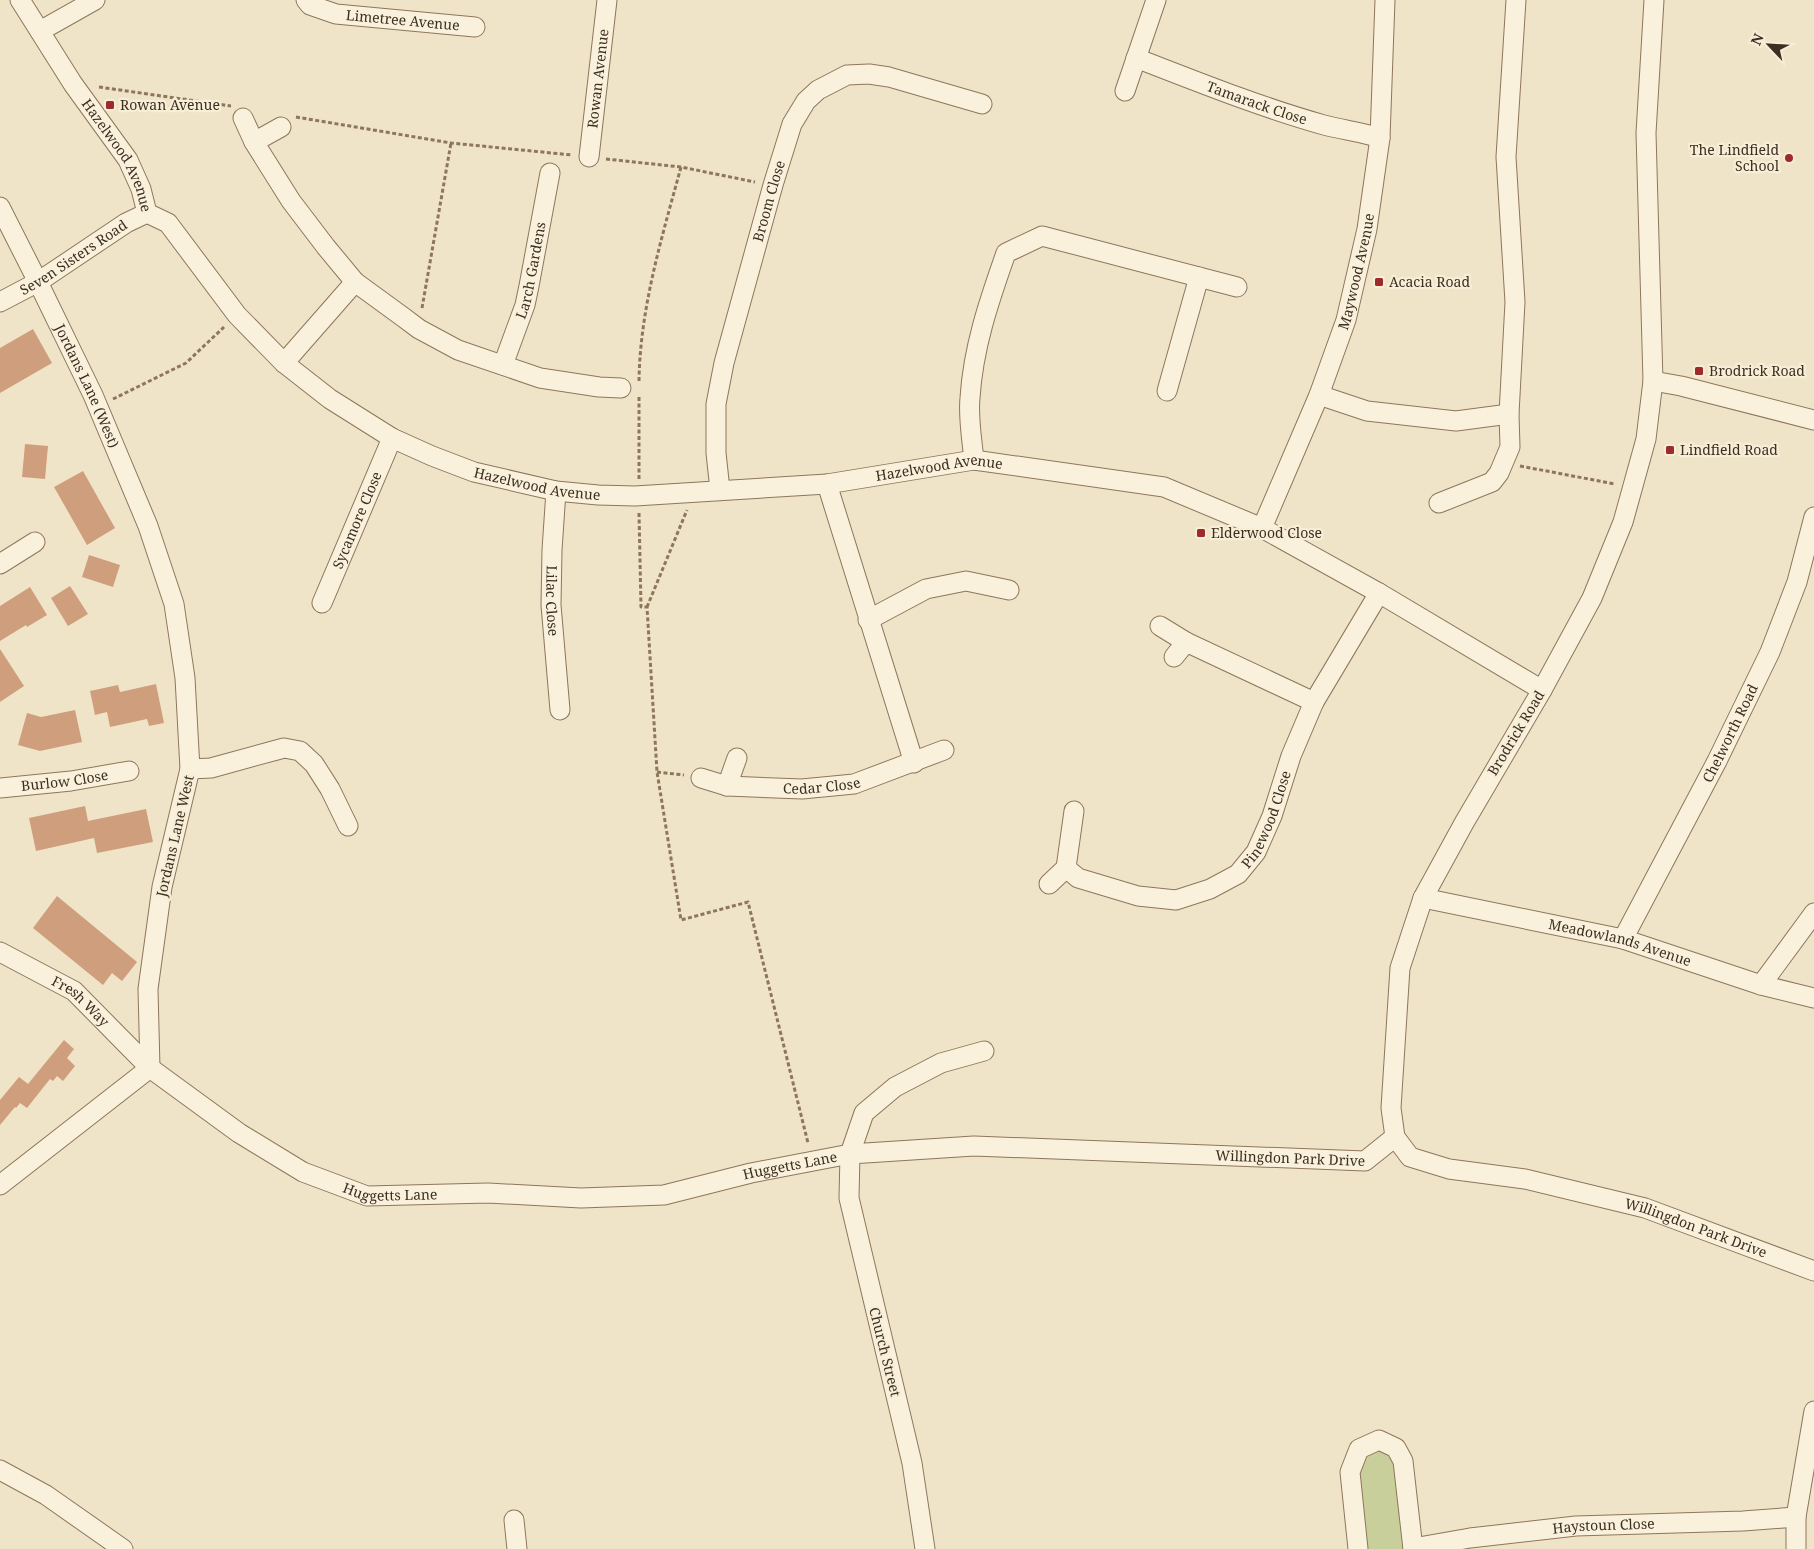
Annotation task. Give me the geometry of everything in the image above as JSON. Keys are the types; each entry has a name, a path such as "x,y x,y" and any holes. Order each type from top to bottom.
{"street":[{"name":"Hazelwood Avenue","path":"20,0 73,84 128,160 141,189 148,213 168,223 237,314 284,363 330,399 392,438 474,472 556,491 598,495 639,496 827,484 974,460 1164,487 1262,528 1378,593 1542,690"},
{"path":"40,32 95,0"},
{"name":"Limetree Avenue","path":"306,0 310,5 336,14 475,27"},
{"name":"Rowan Avenue","path":"589,157 607,0"},
{"path":"1125,91 1156,0"},
{"name":"Maywood Avenue","path":"1262,528 1319,395 1346,320 1367,229 1380,138 1385,0"},
{"path":"1440,503 1492,482 1499,473 1510,447 1509,414 1515,302 1506,157 1516,0"},
{"name":"Brodrick Road","path":"1395,1137 1391,1108 1400,968 1423,898 1492,773 1542,690 1592,598 1623,522 1646,439 1653,381 1646,133 1654,0"},
{"name":"Tamarack Close","path":"1136,58 1232,95 1315,122 1380,138"},
{"name":"Broom Close","path":"720,490 716,453 716,404 731,333 792,124 806,101 818,90 848,75 869,74 889,77 982,104"},
{"path":"237,112 291,201 355,282 419,329 458,350 540,378 599,387 621,388"},
{"path":"254,142 284,121"},
{"name":"Larch Gardens","path":"503,365 525,305 550,173"},
{"name":"Jordans Lane (West)","path":"0,208 98,407 133,491"},
{"name":"Seven Sisters Road","path":"0,302 38,282 126,222 148,213"},
{"path":"974,460 969,400 975,352 1006,254 1042,236 1237,287"},
{"path":"1167,391 1198,277"},
{"path":"284,363 355,282"},
{"path":"1653,381 1814,420"},
{"path":"1319,395 1367,411 1456,421 1509,414"},
{"name":"Sycamore Close","path":"322,603 392,438"},
{"path":"827,484 914,763"},
{"name":"Jordans Lane West","path":"133,491 148,526 174,604 185,678 190,768 162,887 148,989 150,1068"},
{"name":"Lilac Close","path":"556,491 551,605 560,710"},
{"name":"Chelworth Road","path":"1623,940 1718,761 1770,652 1797,582 1814,517"},
{"path":"0,564 35,542"},
{"path":"868,620 926,589 966,581 1009,590"},
{"name":"Pinewood Close","path":"1066,868 1078,878 1138,896 1176,900 1210,890 1238,874 1256,852 1272,816 1291,756 1314,702 1378,593"},
{"path":"1160,626 1186,642 1314,702"},
{"path":"1174,657 1186,642"},
{"path":"190,768 211,768 284,748 300,751 308,757 318,770 330,789 348,826"},
{"name":"Cedar Close","path":"701,778 727,786 802,789 854,784 914,763 944,750"},
{"path":"727,786 737,758"},
{"name":"Burlow Close","path":"0,788 70,782 129,770"},
{"path":"1049,884 1066,868 1074,811"},
{"name":"Meadowlands Avenue","path":"1423,898 1623,940 1761,985 1814,998"},
{"path":"1761,985 1814,913"},
{"name":"Fresh Way","path":"0,952 74,990 150,1068"},
{"name":"Church Street","path":"925,1549 912,1463 849,1198 850,1154 864,1113 895,1088 941,1063 984,1051"},
{"path":"0,1185 150,1068"},
{"name":"Huggetts Lane","path":"150,1068 239,1133 303,1172 367,1196 488,1194 581,1198 664,1195 751,1173 850,1154"},
{"name":"Willingdon Park Drive","path":"850,1154 974,1146 1365,1161 1395,1137 1410,1158 1449,1169 1525,1179 1645,1208 1814,1271"},
{"path":"1796,1549 1796,1518 1814,1411"},
{"name":"Haystoun Close","path":"1358,1549 1350,1472 1359,1449 1379,1440 1396,1448 1403,1461 1413,1548 1470,1538 1576,1526 1796,1518"},
{"path":"0,1470 46,1495 123,1549"},
{"path":"514,1520 517,1549"}],"path":[{"path":"73,84 237,112"},
{"path":"284,121 451,143 681,167 773,185"},
{"path":"419,329 451,143"},
{"path":"647,607 641,607 639,496 642,330 665,226 681,167"},
{"path":"98,407 186,363 237,314"},
{"path":"1510,447 1510,464 1633,487"},
{"path":"694,493 647,607 657,772 681,920 748,902 812,1161"},
{"path":"657,772 701,778"}],"green space":[{"path":"1396,1448 1413,1549 1358,1549 1359,1449"}],"building":[{"path":"33,329 52,363 0,393 0,348"},
{"path":"25,444 48,446 45,479 22,477"},
{"path":"83,471 115,528 87,545 54,487"},
{"path":"89,555 120,565 113,587 82,577"},
{"path":"70,586 88,614 68,626 51,598"},
{"path":"30,587 47,615 0,641 0,606"},
{"path":"0,649 24,686 0,702"},
{"path":"156,684 164,723 149,726 147,719 110,727 107,712 95,715 90,691 118,685 120,692"},
{"path":"75,710 82,742 40,751 18,745 27,713 41,717"},
{"path":"85,806 88,821 146,809 153,842 97,853 94,838 36,851 29,818"},
{"path":"57,896 137,962 122,981 112,973 103,985 33,928"},
{"path":"64,1040 74,1049 67,1058 75,1066 63,1081 57,1076 53,1081 50,1079 27,1108 20,1103 0,1125 0,1100 19,1077 28,1084"}],"place":[{"name":"Rowan Avenue","path":"110,105"},
{"name":"The Lindfield School","path":"1789,158"},
{"name":"Acacia Road","path":"1379,282"},
{"name":"Brodrick Road","path":"1699,371"},
{"name":"Lindfield Road","path":"1670,450"},
{"name":"Elderwood Close","path":"1201,533"}]}
